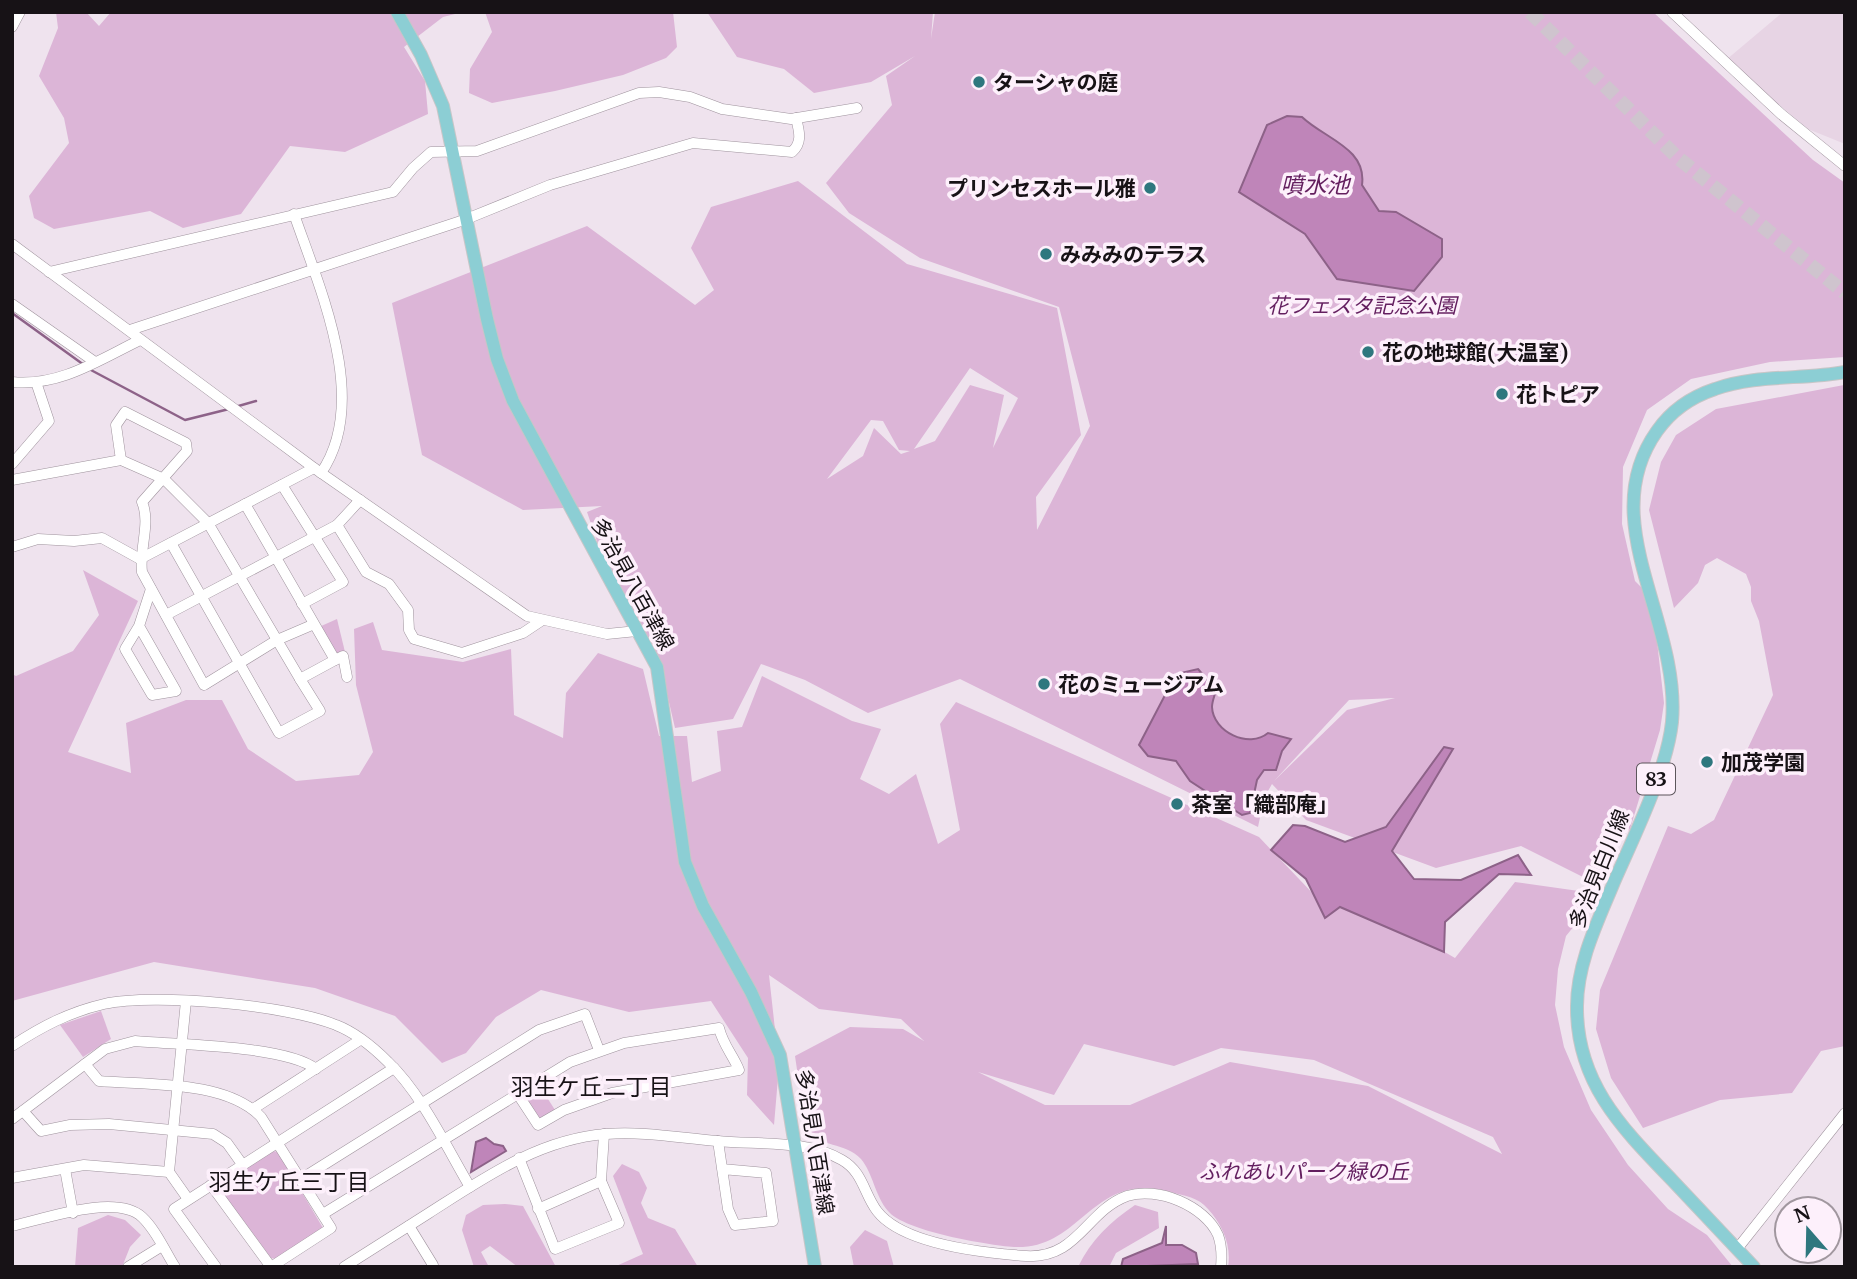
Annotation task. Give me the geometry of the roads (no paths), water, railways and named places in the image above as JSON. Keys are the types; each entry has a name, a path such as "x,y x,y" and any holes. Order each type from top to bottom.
{"main road":[{"name":"多治見八百津線","path":"397,12 421,55 443,106 464,220 497,359 513,401 656,667 685,862 703,906 775,1040 798,1146 815,1267"},
{"name":"多治見白川線","path":"1754,1267 1612,1116 1584,1058 1578,1034 1577,1005 1581,969 1643,813 1672,725 1674,688 1666,643 1637,545 1632,491 1638,464 1648,444 1667,418 1690,400 1717,388 1753,381 1845,372"}],"street":[{"path":"12,27 20,12"},
{"path":"1672,12 1781,114 1845,166"},
{"path":"49,272 393,192 431,152 477,150 639,93 659,92 690,97 722,109 796,118 857,108"},
{"path":"130,330 464,220 550,185 693,143 792,152 798,146 800,138 796,118"},
{"path":"140,559 282,485 317,470 333,452 342,411 342,395 333,326 294,214"},
{"path":"12,244 317,470 527,616 607,634 637,631"},
{"path":"12,304 89,365"},
{"path":"12,382 37,385 89,365 140,340"},
{"path":"12,464 49,421 37,385"},
{"path":"121,460 116,425 125,412 186,443 187,451 142,502 146,511 140,559 142,572 204,685 277,640 312,625"},
{"path":"12,480 121,460 164,479 208,523 320,711 279,733 171,543"},
{"path":"282,485 343,582 302,604"},
{"path":"166,615 337,525 360,500"},
{"path":"245,504 312,625 335,660"},
{"path":"337,525 366,572 389,584 408,610 409,630 414,639 462,653 523,633 541,621"},
{"path":"12,547 38,539 74,541 102,538 140,559"},
{"path":"139,626 176,691 152,695 125,649 139,626 151,589"},
{"path":"300,679 344,656 347,677"},
{"path":"12,1046 52,1021 105,1004 157,999 301,1014 336,1025 360,1040 394,1068 420,1104 470,1186"},
{"path":"186,1001 169,1172 188,1199"},
{"path":"302,1179 539,1030 586,1014 599,1050"},
{"path":"323,1214 549,1073 599,1050 719,1028 723,1045 730,1051 738,1070 612,1093 564,1110 538,1125 517,1093"},
{"path":"253,1109 360,1040"},
{"path":"12,1119 116,1044 135,1041 272,1054 307,1062 316,1069"},
{"path":"85,1064 99,1081 218,1093 253,1109 278,1142 331,1228 271,1267 211,1185"},
{"path":"216,1267 174,1209 394,1068"},
{"path":"23,1111 41,1131 87,1124 213,1134 227,1143 242,1164"},
{"path":"1737,1249 1845,1113"},
{"path":"344,1267 470,1186 519,1158 551,1145 604,1134 631,1133 798,1146 827,1153 846,1162 857,1172 872,1204 885,1220 900,1231 919,1239 1023,1256 1046,1255 1064,1248 1108,1208 1127,1196 1145,1194 1187,1205 1209,1221 1221,1245 1221,1267"},
{"path":"519,1158 555,1249 619,1223 601,1181 604,1134"},
{"path":"718,1141 727,1209 735,1225 773,1221 766,1173 722,1170"},
{"path":"12,1178 84,1165 169,1172"},
{"path":"65,1170 74,1213"},
{"path":"538,1209 601,1181"},
{"path":"12,1226 107,1206 128,1208 146,1221 175,1267"},
{"path":"409,1226 432,1266"},
{"path":"128,1267 162,1245"}],"water":[{"name":"噴水池","path":"1287,116 1302,117 1351,153 1362,172 1362,185 1379,211 1396,212 1442,239 1442,257 1414,291 1337,279 1305,234 1239,192 1267,125"},
{"path":"1198,669 1216,690 1212,705 1214,716 1225,730 1242,738 1260,738 1268,733 1291,739 1282,751 1276,770 1264,770 1257,780 1250,813 1242,815 1190,781 1176,761 1148,756 1139,745 1176,674"},
{"path":"1444,747 1453,749 1392,851 1414,879 1461,880 1518,855 1531,875 1499,874 1445,922 1444,952 1340,907 1325,918 1306,879 1271,850 1293,825 1305,826 1345,842 1386,827"},
{"path":"486,1138 503,1146 506,1151 471,1172 476,1142"},
{"path":"1166,1226 1166,1245 1182,1245 1196,1253 1198,1264 1121,1267 1123,1259 1162,1243"}],"waterway":[{"path":"12,313 84,365"},
{"path":"89,369 185,420 229,409"},
{"path":"235,407 256,401"}],"tunnel":[{"path":"1530,12 1677,157 1845,293"}],"place":[{"name":"ターシャの庭","path":"979,82"},
{"name":"プリンセスホール雅","path":"1150,188"},
{"name":"みみみのテラス","path":"1046,254"},
{"name":"花の地球館(大温室)","path":"1368,352"},
{"name":"花トピア","path":"1502,394"},
{"name":"花のミュージアム","path":"1044,684"},
{"name":"加茂学園","path":"1707,762"},
{"name":"茶室「織部庵」","path":"1177,804"}],"district":[{"name":"羽生ケ丘二丁目","path":"591,1086"},
{"name":"羽生ケ丘三丁目","path":"289,1181"}],"park label":[{"name":"花フェスタ記念公園","path":"1362,305"},
{"name":"ふれあいパーク緑の丘","path":"1304,1171"}]}
